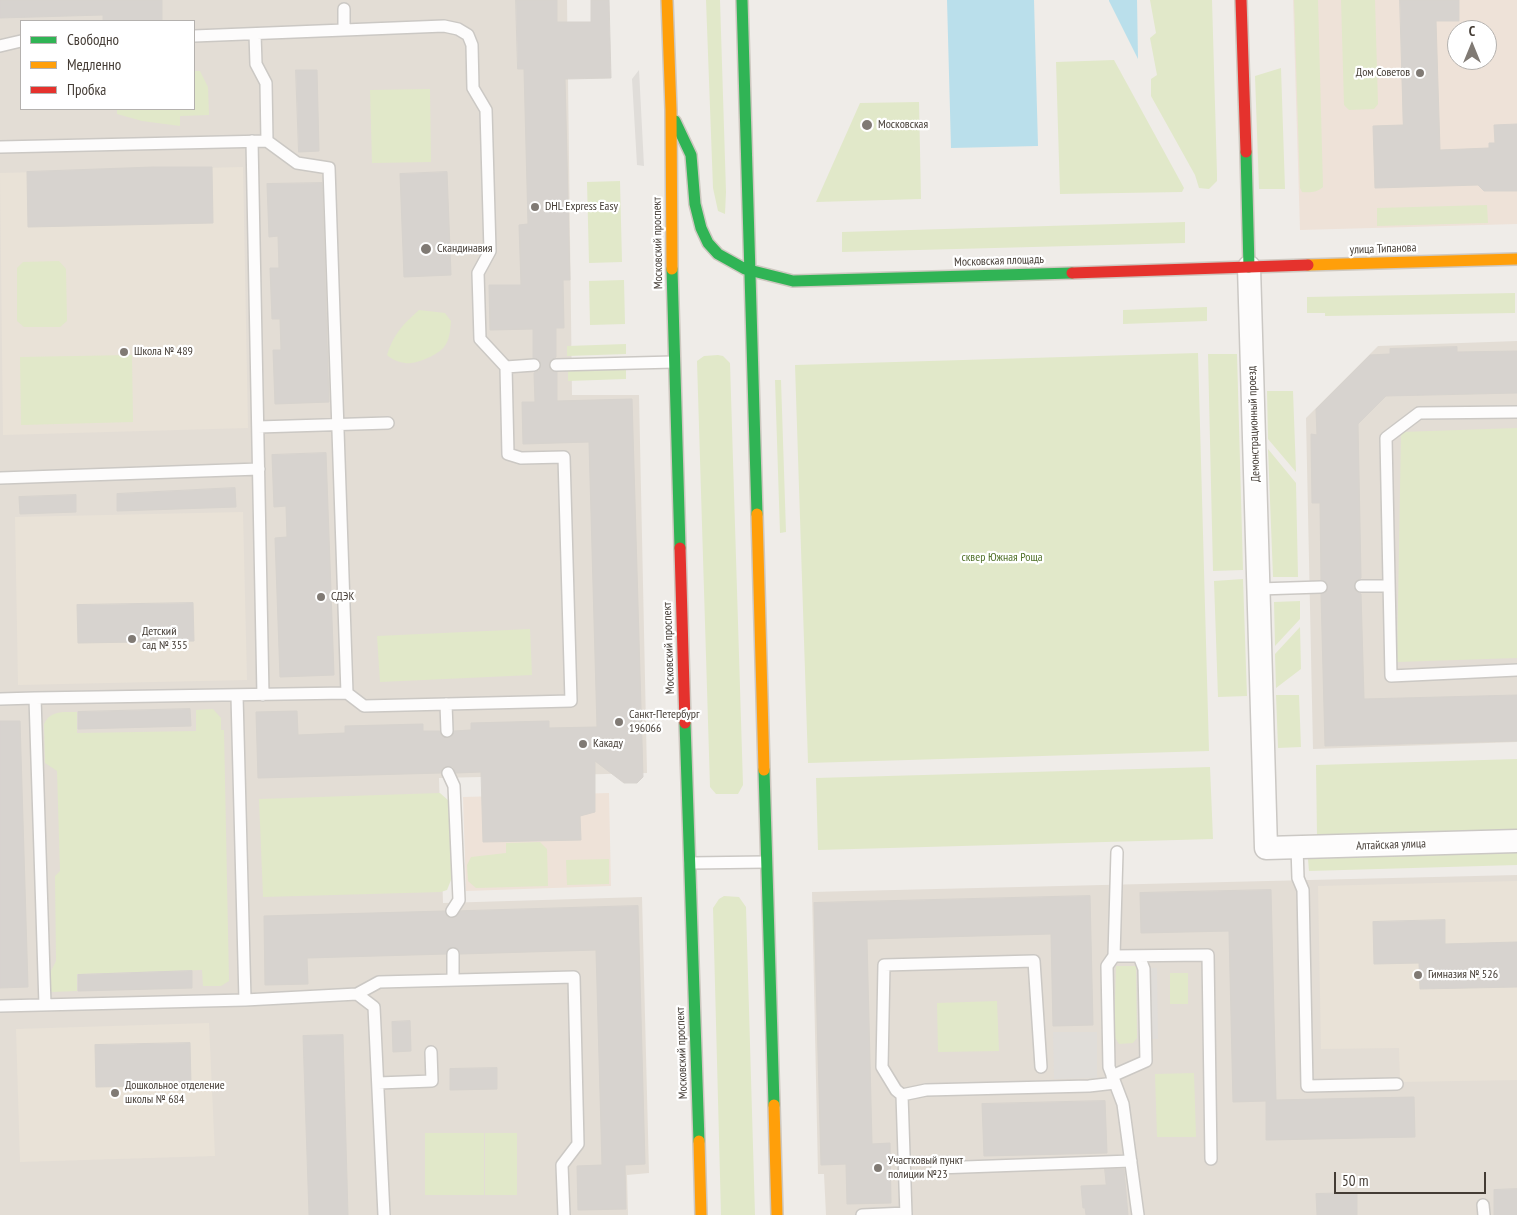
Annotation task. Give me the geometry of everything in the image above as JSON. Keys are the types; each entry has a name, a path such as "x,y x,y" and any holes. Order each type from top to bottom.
{"main road":[{"name":"Московский проспект","path":"667,0 671,110 674,362 701,1215"},
{"path":"742,0 766,862 778,1215"},
{"name":"Демонстрационный проезд","path":"1241,0 1249,267"},
{"name":"Московский проспект","path":"671,110 692,159 696,211 701,229 712,248 719,255 726,261 750,272"},
{"name":"улица Типанова","path":"1249,267 1517,259"},
{"name":"Московская площадь","path":"750,272 794,281 1249,267"}],"street":[{"name":"Демонстрационный проезд","path":"1249,267 1266,848"},
{"name":"Алтайская улица","path":"1266,848 1517,841"}],"lane":[{"path":"344,9 344,30"},
{"path":"0,699 347,693 364,706 571,700 564,457 521,458 508,454 506,367 480,340 478,272 490,251 486,110 473,88 472,45 468,35 458,29 444,26 195,36"},
{"path":"255,34 256,64 266,84 267,141"},
{"path":"0,46 20,41"},
{"path":"252,141 263,695"},
{"path":"0,147 267,141 297,163 329,168 347,693"},
{"path":"556,365 674,362"},
{"path":"506,367 534,365"},
{"path":"1517,412 1419,413 1386,438 1390,676 1517,670"},
{"path":"258,427 388,424"},
{"path":"0,478 259,469"},
{"path":"1361,586 1388,586"},
{"path":"1259,589 1321,587"},
{"path":"237,696 245,1000"},
{"path":"35,698 45,1005"},
{"path":"446,704 447,731"},
{"path":"448,773 454,786 459,900 452,911"},
{"path":"1297,847 1298,878 1303,890 1307,1086 1396,1084"},
{"path":"1117,852 1114,956 1107,966 1109,1067 1123,1104 1138,1215"},
{"path":"690,863 766,862"},
{"path":"453,954 454,980"},
{"path":"1114,956 1208,956 1211,1160"},
{"path":"902,1095 926,1090 1089,1086 1114,1080 1146,1061 1144,969 1140,956"},
{"path":"862,1215 906,1214 902,1095 896,1090 882,1067 884,965 1034,961 1041,1067"},
{"path":"0,1006 245,1000 357,994 379,982 574,977 578,1144 562,1164 564,1215"},
{"path":"357,994 374,1007 384,1215"},
{"path":"378,1083 432,1081 431,1052"},
{"path":"937,1168 1131,1161"}],"shaded area":[{"path":"0,0 567,0 572,395 639,395 647,773 439,778 443,903 642,897 649,1173 627,1175 628,1215 0,1215"},
{"path":"1293,0 1517,0 1517,224 1300,230"},
{"path":"639,70 644,166 637,165 632,79"},
{"name":"Школа № 489","path":"243,167 248,428 3,435 0,173"},
{"path":"1517,341 1517,742 1313,749 1306,418 1378,346"},
{"name":"Детский сад № 355","path":"243,512 247,680 18,685 15,517"},
{"path":"609,793 611,886 466,891 463,797"},
{"path":"1517,875 1517,1215 826,1215 824,1174 818,1174 812,892"},
{"name":"Гимназия № 526","path":"1517,881 1517,1080 1400,1082 1399,1048 1321,1049 1318,886"},
{"path":"1137,968 1157,968 1158,1039 1138,1039"},
{"name":"Дошкольное отделение школы № 684","path":"209,1023 215,1156 20,1162 16,1029"},
{"path":"1053,1032 1097,1032 1097,1078 1054,1079"}],"green space":[{"path":"706,0 720,0 726,192 725,214 718,211 713,188"},
{"path":"1150,0 1212,0 1217,181 1209,189 1199,188 1195,175 1151,96 1151,79 1157,75 1150,38 1156,33"},
{"path":"1294,0 1318,0 1323,187 1310,192 1302,192 1300,188"},
{"path":"1341,0 1375,0 1378,104 1374,109 1349,110 1344,105"},
{"path":"1114,60 1184,188 1182,192 1060,194 1056,62"},
{"path":"1281,68 1285,189 1259,189 1255,76"},
{"path":"195,71 200,71 208,87 209,115 180,116 180,126 142,121 117,114 117,110 195,110"},
{"path":"430,89 431,162 372,163 370,90"},
{"path":"919,102 921,199 816,202 860,103"},
{"path":"620,181 622,262 589,263 587,182"},
{"path":"1487,205 1488,223 1377,226 1377,208"},
{"path":"1185,222 1185,243 842,252 842,232"},
{"path":"59,261 66,269 67,321 60,327 24,327 17,321 17,268 23,262"},
{"path":"624,280 625,324 590,325 589,281"},
{"path":"1515,293 1515,313 1325,316 1325,313 1307,313 1307,297"},
{"path":"1207,307 1207,321 1123,324 1123,310"},
{"path":"419,310 445,313 451,321 446,344 437,353 420,361 405,363 393,359 387,355 392,342 403,325"},
{"path":"626,344 626,354 567,356 567,346"},
{"name":"сквер Южная Роща","path":"1198,353 1209,751 808,763 795,365"},
{"path":"1208,354 1237,354 1243,570 1213,571"},
{"path":"132,355 133,422 21,425 20,357"},
{"path":"704,356 723,356 730,363 743,785 738,794 716,794 710,787 697,361"},
{"path":"626,369 626,379 568,381 568,370"},
{"path":"775,380 781,380 786,532 780,533"},
{"path":"1267,391 1293,391 1296,472 1268,439"},
{"path":"1517,428 1517,658 1397,662 1401,432"},
{"path":"1268,449 1296,483 1298,577 1273,577"},
{"path":"1243,579 1247,696 1218,697 1214,581"},
{"path":"1300,601 1300,619 1275,646 1274,602"},
{"path":"1300,627 1301,669 1276,688 1275,654"},
{"path":"530,629 532,675 380,682 377,636"},
{"path":"1276,695 1299,695 1301,747 1278,748"},
{"path":"213,709 221,718 221,730 224,730 229,981 221,986 203,986 202,970 77,974 77,991 51,992 50,973 56,961 55,876 60,871 57,771 45,763 44,724 54,714 77,712 77,733 196,731 196,710"},
{"path":"1517,759 1517,830 1317,836 1316,765"},
{"path":"1210,767 1213,839 818,850 816,778"},
{"path":"440,793 449,801 453,875 447,890 441,892 263,897 259,799"},
{"path":"540,842 547,849 548,886 476,888 468,881 467,865 471,857 506,853 506,843"},
{"path":"1517,852 1517,865 1309,871 1308,859"},
{"path":"609,859 609,884 567,885 566,860"},
{"path":"724,896 739,897 746,907 755,1215 721,1215 713,908 719,899"},
{"path":"1116,966 1136,966 1137,1038 1133,1043 1119,1044 1114,1036"},
{"path":"1170,973 1188,973 1188,1004 1170,1004"},
{"path":"997,1001 999,1051 938,1052 937,1003"},
{"path":"1194,1073 1196,1137 1157,1137 1155,1074"},
{"path":"425,1133 484,1133 484,1195 425,1195"},
{"path":"485,1133 517,1133 517,1195 485,1195"}],"water":[{"path":"947,0 1034,0 1038,146 951,148"},
{"path":"1137,0 1138,59 1109,1"}],"building":[{"path":"0,0 162,0 162,20 103,20 103,15 0,18"},
{"path":"516,0 557,0 557,22 591,22 591,0 609,0 611,78 565,79 570,280 563,280 564,328 556,328 556,357 550,361 549,366 552,371 557,372 557,401 632,399 643,777 637,783 624,783 595,761 595,812 580,816 581,840 483,842 481,772 456,773 453,767 448,766 442,768 441,773 258,778 256,712 297,711 298,735 345,733 345,726 423,724 423,731 440,731 441,735 447,738 451,737 454,731 471,730 471,723 549,721 549,728 597,727 589,442 523,444 522,402 535,402 534,373 539,371 541,365 540,360 533,358 533,329 490,330 489,285 521,285 519,225 528,224 524,69 518,69"},
{"name":"Дом Советов","path":"1400,0 1459,0 1459,20 1436,21 1440,150 1489,148 1489,143 1495,143 1494,125 1517,124 1517,191 1484,191 1478,185 1375,188 1373,126 1403,125"},
{"path":"296,70 317,70 319,151 299,152"},
{"path":"154,167 212,167 213,223 28,227 27,172"},
{"name":"Скандинавия","path":"447,172 451,275 404,277 400,174"},
{"path":"322,183 329,402 275,404 273,350 281,350 280,319 272,319 270,268 279,268 278,236 269,237 267,184"},
{"path":"1457,347 1457,352 1517,351 1517,393 1386,396 1358,424 1361,578 1355,582 1354,586 1357,592 1361,594 1364,699 1517,695 1517,741 1325,746 1321,594 1325,593 1328,587 1327,583 1321,580 1320,503 1312,503 1311,434 1317,435 1316,409 1370,355 1390,354 1390,349"},
{"path":"326,453 334,675 280,677 275,538 287,537 286,506 274,507 272,455"},
{"path":"235,488 236,507 117,511 117,494"},
{"path":"76,495 76,512 20,514 19,497"},
{"path":"193,603 194,641 78,643 77,605"},
{"path":"190,709 191,726 78,729 78,712"},
{"path":"0,721 20,721 28,987 0,988"},
{"path":"1271,890 1276,1100 1414,1097 1415,1137 1266,1140 1266,1101 1233,1102 1229,931 1141,933 1140,893"},
{"path":"1090,896 1093,1025 1053,1026 1051,934 867,939 872,1144 890,1143 891,1203 847,1204 846,1164 821,1165 814,903"},
{"path":"638,906 645,1164 625,1165 626,1209 578,1210 577,1166 602,1165 596,950 460,954 457,948 453,947 447,950 446,954 307,958 308,984 265,985 264,916 445,911 448,917 452,918 461,911"},
{"path":"1445,920 1445,944 1517,942 1517,987 1420,989 1419,963 1374,964 1373,922"},
{"path":"192,971 192,988 78,991 78,975"},
{"path":"410,1021 411,1051 393,1052 392,1022"},
{"path":"343,1035 348,1215 309,1215 303,1036"},
{"path":"190,1043 191,1085 96,1087 95,1045"},
{"path":"497,1068 497,1089 450,1090 450,1069"},
{"path":"1105,1101 1107,1153 984,1156 982,1104"},
{"path":"1105,1169 1124,1169 1128,1215 1086,1215 1085,1208 1083,1208 1081,1186 1106,1185"},
{"path":"1517,1189 1517,1215 1494,1215 1494,1190"},
{"path":"1357,1193 1357,1215 1317,1215 1316,1194"}],"traffic: fast":[{"path":"742,0 757,514"},
{"path":"675,121 691,155 695,204 701,228 708,243 718,254 745,269 793,281 1072,273"},
{"path":"1246,152 1249,267"},
{"path":"672,269 680,548"},
{"path":"685,723 699,1141"},
{"path":"764,770 774,1105"}],"traffic: slow":[{"path":"667,0 671,110 672,269"},
{"path":"1308,265 1517,259"},
{"path":"757,514 764,770"},
{"path":"774,1105 777,1215"},
{"path":"699,1141 701,1215"}],"traffic: jam":[{"path":"1241,0 1246,152"},
{"path":"1072,273 1308,265"},
{"path":"680,548 685,723"}],"place":[{"name":"Дом Советов","path":"1420,73"},
{"name":"Московская","path":"867,125"},
{"name":"DHL Express Easy","path":"535,207"},
{"name":"Скандинавия","path":"426,249"},
{"name":"Школа № 489","path":"124,352"},
{"name":"СДЭК","path":"321,597"},
{"name":"Детский сад № 355","path":"132,639"},
{"name":"Санкт-Петербург 196066","path":"619,722"},
{"name":"Какаду","path":"583,744"},
{"name":"Гимназия № 526","path":"1418,975"},
{"name":"Дошкольное отделение школы № 684","path":"115,1093"},
{"name":"Участковый пункт полиции №23","path":"878,1168"}]}
